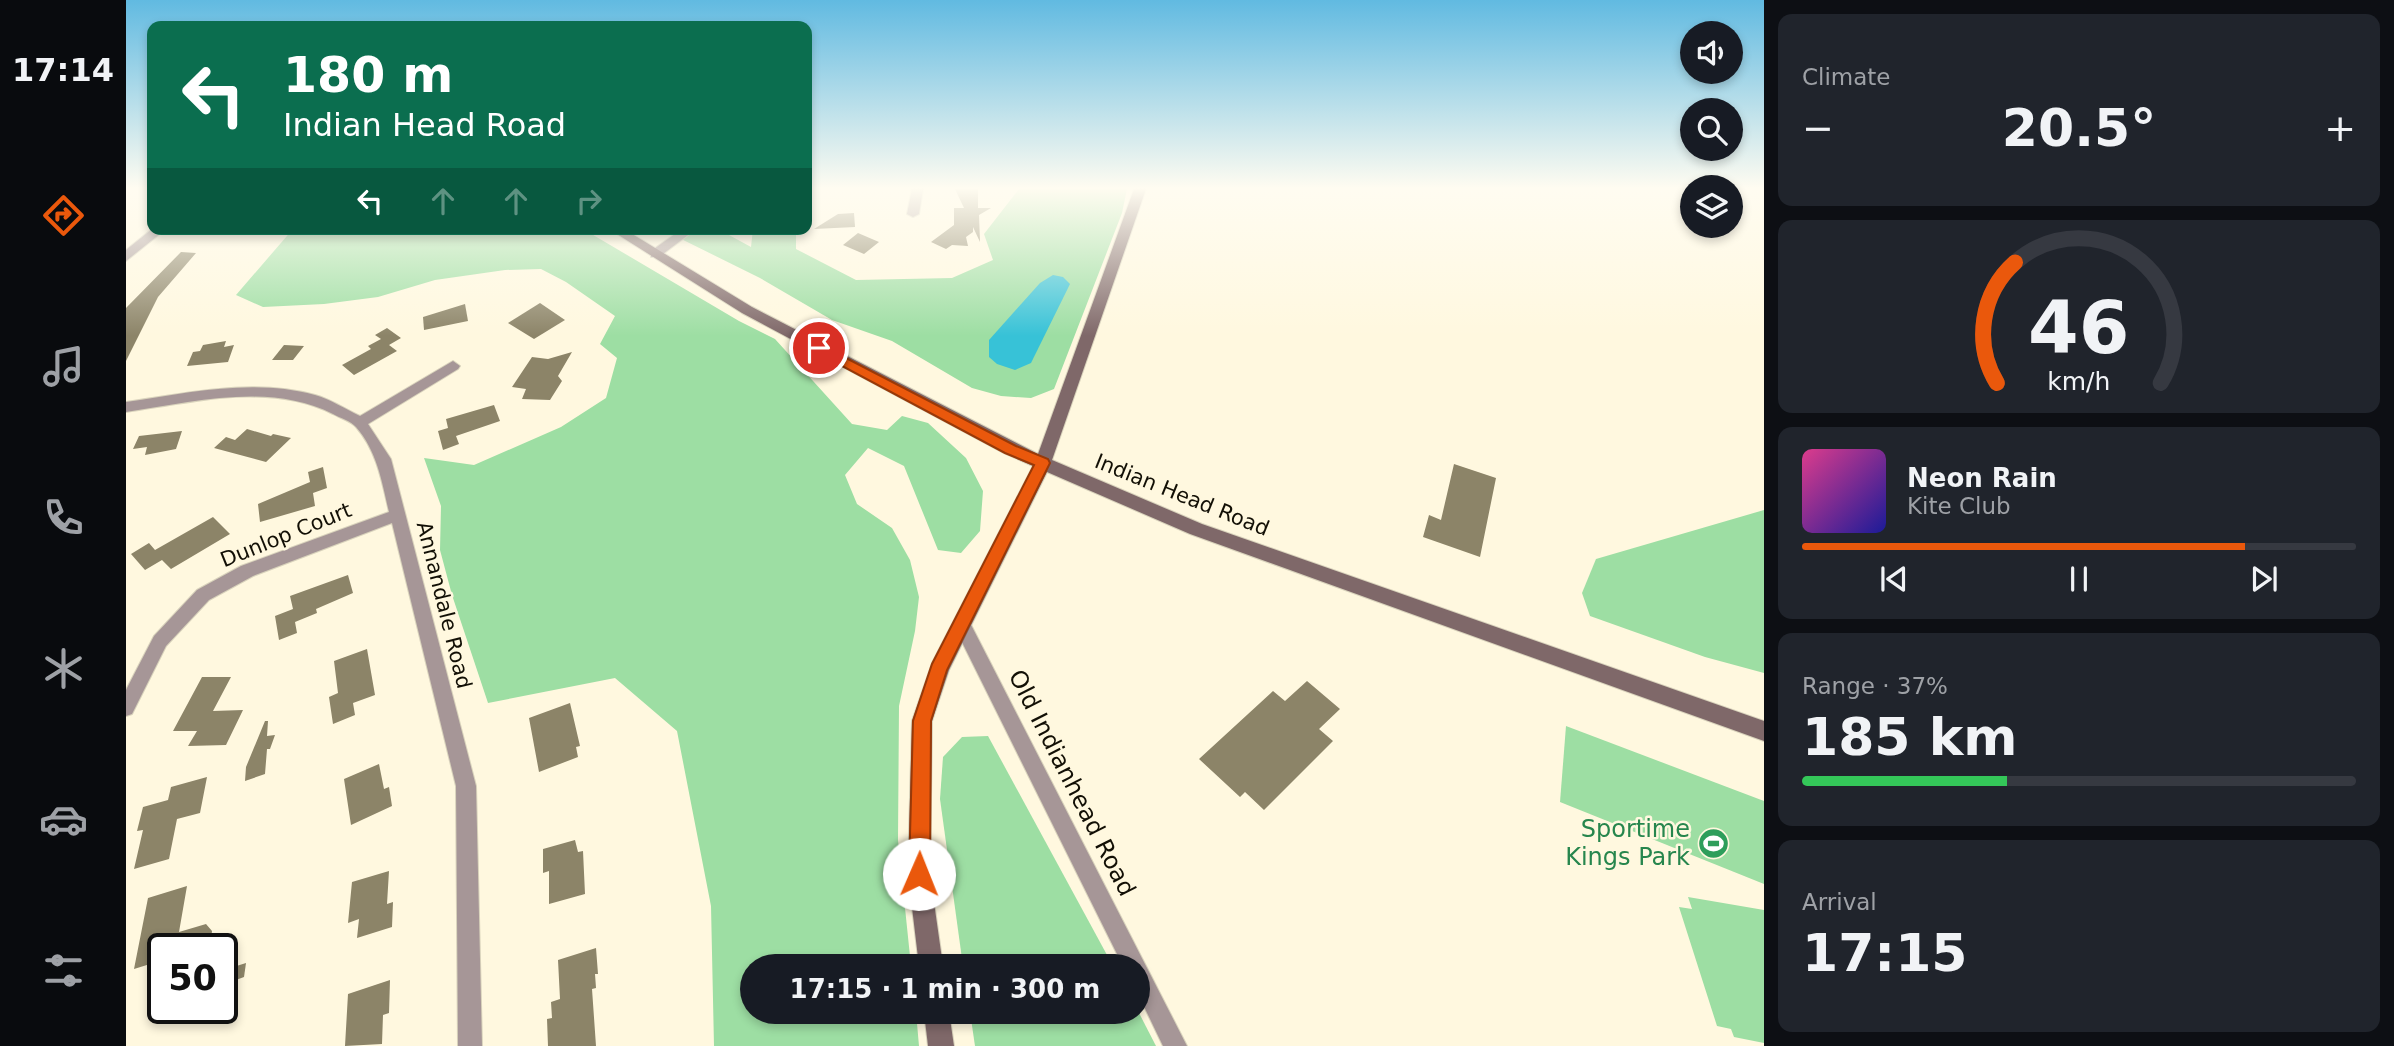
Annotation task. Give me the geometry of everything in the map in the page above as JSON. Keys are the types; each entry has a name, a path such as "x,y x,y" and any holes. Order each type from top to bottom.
{"main road":[{"name":"Indian Head Road","path":"629,238 747,310 1010,449 1042,463 1196,529 1764,731"},
{"path":"929,954 919,874 922,721 939,669 1042,463 1123,238"},
{"path":"938,1024 941,1046"}],"street":[{"path":"126,257 149,238"},
{"path":"655,254 678,238"},
{"path":"126,407 214,394 265,391 314,399 360,422 453,366"},
{"name":"Annandale Road","path":"360,422 384,459 466,786 470,1046"},
{"name":"Dunlop Court","path":"126,708 160,641 203,595 247,571 398,515"},
{"name":"Old Indianhead Road","path":"962,624 1129,954"},
{"name":"Old Indianhead Road","path":"1150,996 1175,1046"}],"green space":[{"path":"285,238 598,238 739,321 775,339 852,424 887,430 902,416 928,423 966,458 983,491 980,531 961,553 938,550 904,466 868,448 845,475 857,504 892,528 910,560 919,597 915,631 899,706 898,840 910,954 740,954 740,1024 917,1024 919,1046 714,1046 711,906 677,731 615,678 488,703 440,550 441,506 424,458 474,465 561,427 606,398 617,358 600,344 615,316 566,282 541,269 505,270 435,280 378,297 324,304 263,307 236,295"},
{"path":"679,238 734,238 751,247 752,238 796,238 796,249 856,280 952,278 993,260 985,238 1112,238 1054,389 1031,398 1001,396 972,388 892,341 832,320 760,278"},
{"path":"1764,510 1764,673 1705,657 1590,616 1582,593 1596,559"},
{"name":"Sportime Kings Park","path":"1566,726 1764,801 1764,884 1560,802"},
{"path":"988,736 1106,954 961,954 940,799 943,757 962,737"},
{"name":"Sportime Kings Park","path":"1688,897 1764,910 1764,1043 1734,1037 1731,1029 1717,1026 1679,907 1692,909"},
{"path":"972,1024 1145,1024 1156,1046 975,1046"}],"water":[{"path":"1053,275 1063,277 1070,284 1031,363 1015,370 997,364 989,357 989,340 1040,283"}],"building":[{"path":"852,238 869,238 879,242 864,254 843,245"},
{"path":"937,238 966,238 968,246 952,245 946,249 931,242"},
{"path":"181,252 196,253 158,297 126,361 126,308"},
{"path":"540,303 565,320 534,339 508,323"},
{"path":"465,304 468,321 424,330 423,317"},
{"path":"387,328 401,338 389,345 397,351 354,375 342,365 371,349 368,346 381,339 375,335"},
{"path":"226,341 224,347 234,345 228,362 187,366 193,352 200,351 203,345"},
{"path":"284,345 304,346 293,360 272,360"},
{"path":"572,352 558,376 562,381 550,400 522,399 526,389 512,387 532,357 548,359"},
{"path":"494,405 500,421 456,436 459,444 443,450 438,431 448,428 446,419"},
{"path":"247,429 291,438 266,462 214,448 226,437 235,440"},
{"path":"182,431 176,449 145,455 147,447 133,449 139,436"},
{"path":"1454,464 1496,478 1480,557 1423,537 1429,515 1441,520"},
{"path":"323,467 327,488 313,493 315,506 260,522 258,504 310,482 308,472"},
{"path":"213,517 230,534 171,569 162,560 145,570 131,554 149,543 155,550"},
{"path":"348,575 353,593 316,609 317,613 295,622 297,633 279,640 275,616 293,609 290,596"},
{"path":"367,649 375,695 353,703 355,715 333,724 329,697 338,693 334,661"},
{"path":"202,677 231,677 213,711 243,710 226,745 188,746 197,731 173,731"},
{"path":"1307,681 1340,709 1319,729 1333,741 1264,810 1245,792 1240,797 1199,759 1273,691 1285,701"},
{"path":"570,703 580,746 576,747 578,757 539,772 529,718"},
{"path":"265,721 268,721 267,736 275,735 270,749 267,749 265,774 245,781 246,767"},
{"path":"379,764 384,789 389,787 392,806 351,825 344,779"},
{"path":"207,777 200,813 177,819 169,859 134,869 143,830 137,831 143,807 168,800 171,787"},
{"path":"575,840 578,852 583,851 585,894 549,904 549,871 543,873 543,849"},
{"path":"389,871 387,904 393,902 392,927 357,938 359,919 348,923 352,882"},
{"path":"187,886 179,932 206,924 212,933 147,933 147,965 134,969 148,898"},
{"path":"596,948 598,974 595,974 596,988 592,989 596,1046 548,1046 547,1019 552,1018 551,1002 560,999 558,960"},
{"path":"246,963 244,977 238,979 238,966"},
{"path":"390,980 389,1013 383,1015 382,1044 345,1046 348,994"}],"place":[{"name":"Sportime Kings Park","path":"1713,843"}],"route":[{"path":"819,348 1010,449 1042,463 939,669 922,721 919,874"}]}
